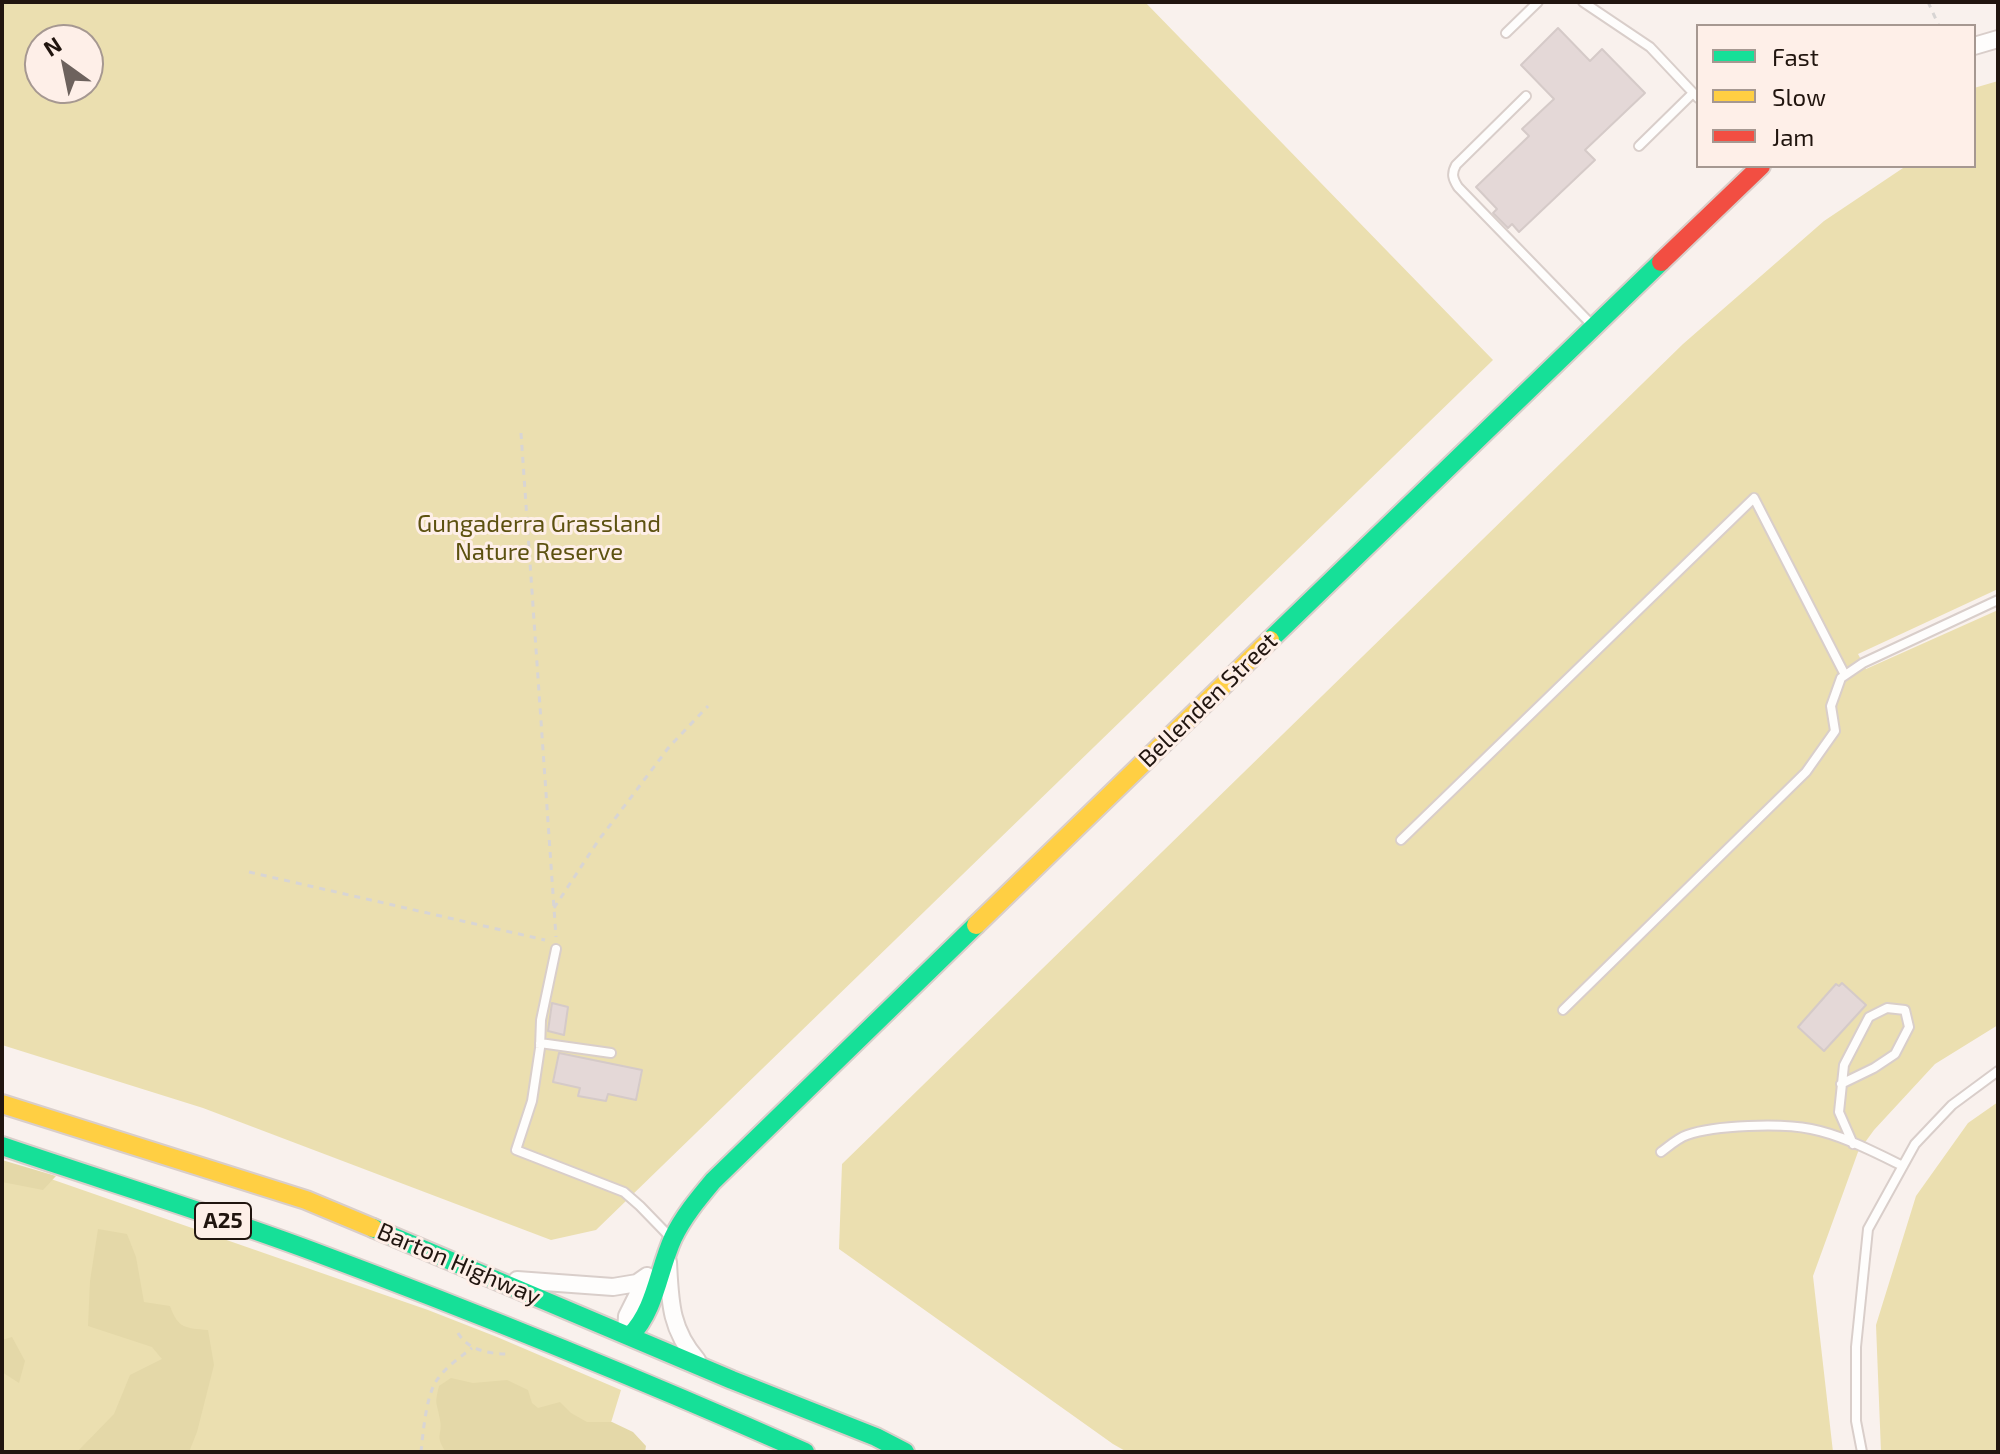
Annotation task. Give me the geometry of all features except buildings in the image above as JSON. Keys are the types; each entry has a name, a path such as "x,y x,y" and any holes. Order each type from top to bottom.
{"main road":[{"name":"Bellenden Street","path":"628,1336 643,1322 670,1246 689,1210 713,1181 1759,168"},
{"name":"Barton Highway","path":"2,1104 306,1200 876,1437 905,1452"},
{"name":"Barton Highway","path":"2,1146 309,1250 691,1401 805,1452"},
{"path":"565,1350 612,1343 628,1336 639,1361 691,1401"}],"street":[{"path":"1976,45 1998,39"},
{"path":"670,1246 670,1302 675,1326 685,1345 704,1368"},
{"name":"Bellenden Street","path":"628,1336 627,1316 647,1276 670,1246"},
{"path":"495,1279 613,1287 632,1285 647,1276"}],"lane":[{"path":"1506,33 1538,2"},
{"path":"1583,2 1650,47 1696,95 1639,146"},
{"path":"1526,96 1456,165 1452,171 1454,180 1593,327"},
{"path":"1401,840 1754,498 1845,675"},
{"path":"1563,1010 1806,772 1835,731 1831,706 1841,678 1863,663 1998,600"},
{"path":"556,949 541,1020 532,1101 516,1150 624,1192 640,1206 670,1246"},
{"path":"1841,1084 1895,1054 1909,1027 1905,1010 1887,1008 1869,1017 1844,1065 1841,1084 1839,1112 1853,1144"},
{"path":"540,1043 611,1053"},
{"path":"1862,1452 1856,1421 1856,1347 1868,1229 1915,1144 1952,1105 1998,1071"},
{"path":"1661,1152 1684,1135 1717,1128 1810,1128 1903,1166"}],"path":[{"path":"1928,2 1938,24"},
{"path":"249,872 556,942 521,433"},
{"path":"554,908 598,841 669,747 708,706"},
{"path":"421,1452 434,1384 449,1366 472,1348"}],"green space":[{"name":"Gungaderra Grassland Nature Reserve","path":"2,2 1145,2 1493,360 596,1230 551,1240 203,1108 2,1045"},
{"path":"1998,81 1998,589 1858,654 1866,669 1998,610 1998,1025 1935,1064 1874,1130 1858,1152 1813,1276 1833,1452 1127,1452 839,1249 842,1164 1683,344 1824,221 1903,168 1976,168 1976,87"},
{"path":"1998,1102 1998,1452 1881,1452 1876,1325 1916,1196 1968,1123"},
{"path":"2,1162 428,1310 621,1390 602,1452 2,1452"}],"shaded area":[{"path":"2,1160 56,1176 43,1190 2,1182"},
{"path":"98,1229 127,1234 136,1257 144,1302 170,1306 176,1319 184,1326 208,1330 214,1365 189,1452 79,1450 114,1414 130,1375 162,1359 152,1347 88,1326 90,1281"},
{"path":"12,1337 25,1361 19,1383 2,1372 2,1340"},
{"path":"451,1378 473,1383 507,1380 528,1390 532,1403 538,1408 560,1402 587,1422 612,1422 633,1432 646,1446 645,1452 446,1452 440,1438 436,1401 439,1386"}],"traffic: fast":[{"path":"1270,640 1661,262"},
{"path":"630,1336 646,1314 677,1230 713,1181 976,925"},
{"path":"2,1146 235,1223 374,1274 622,1373 805,1452"},
{"path":"373,1228 732,1380 876,1437 905,1452"}],"traffic: slow":[{"path":"976,925 1270,640"},
{"path":"2,1104 306,1200 373,1228"}],"traffic: jam":[{"path":"1661,262 1759,168"}]}
